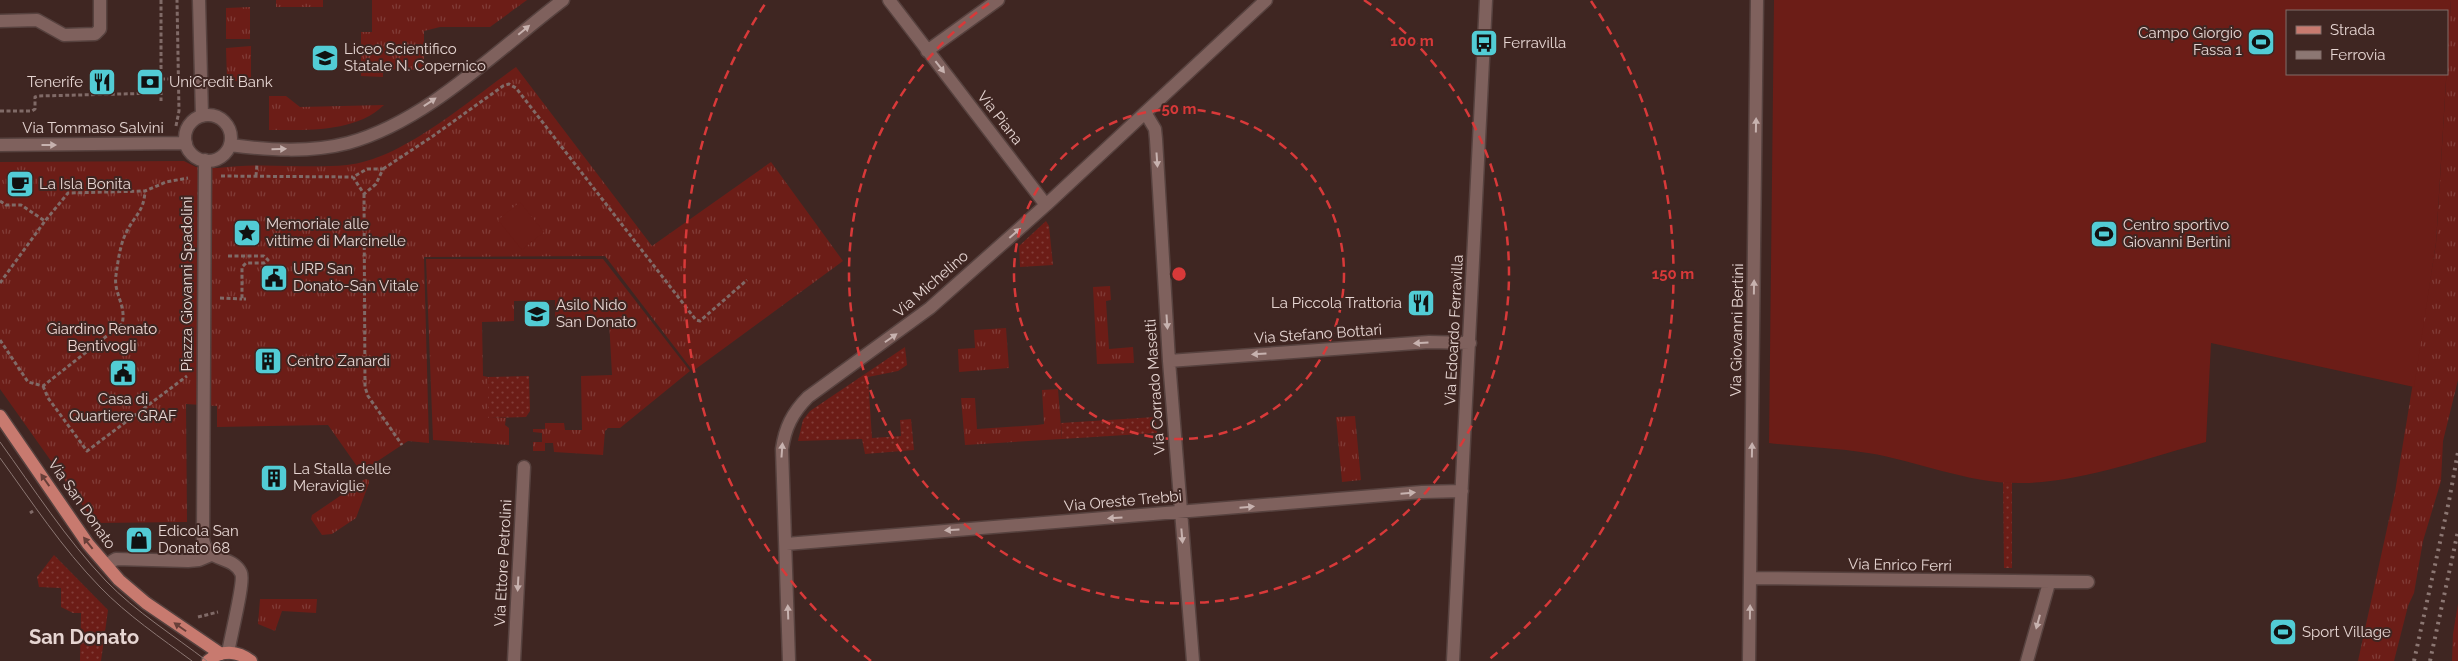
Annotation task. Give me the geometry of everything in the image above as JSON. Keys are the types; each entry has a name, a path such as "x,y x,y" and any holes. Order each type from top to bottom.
{"main road":[{"name":"Via San Donato","path":"0,416 88,544 106,565 146,603 224,653 237,653 252,661"},
{"path":"208,661 224,653"}],"street":[{"path":"0,20 37,20 64,35 95,34 100,29 100,0"},
{"path":"199,0 202,116"},
{"path":"230,145 275,149 329,147 348,143 388,128 487,62 563,0"},
{"name":"Via Piana","path":"889,0 1046,206"},
{"path":"927,51 998,0"},
{"name":"Via Michelino","path":"789,661 782,449 784,436 792,415 808,398 920,318 1046,206 1266,0"},
{"name":"Via Edoardo Ferravilla","path":"1453,661 1486,0"},
{"name":"Via Giovanni Bertini","path":"1749,661 1757,0"},
{"name":"Via Corrado Masetti","path":"1146,114 1154,129 1156,139 1169,361 1193,661"},
{"path":"214,115 225,122 231,132 230,145 217,159 205,160 193,155 186,143 186,131 190,124 202,116 214,115"},
{"name":"Via Tommaso Salvini","path":"0,145 186,143"},
{"name":"Piazza Giovanni Spadolini","path":"205,160 203,538 204,545 211,555"},
{"name":"Via Stefano Bottari","path":"1169,361 1430,342 1470,344"},
{"name":"Via Ettore Petrolini","path":"514,661 524,467"},
{"name":"Via Oreste Trebbi","path":"786,544 1422,492 1462,491"},
{"path":"106,565 116,560 188,561 199,560 211,555 233,563 241,573 242,579 224,653"},
{"name":"Via Enrico Ferri","path":"1751,578 2088,582"},
{"path":"2027,661 2049,582"}],"path":[{"path":"161,0 161,101"},
{"path":"178,0 179,118"},
{"path":"161,79 169,79"},
{"path":"0,283 68,193 144,191 176,179 204,176 353,177 367,170 382,169 433,136 502,86 509,84 516,88 696,320 700,320 747,280"},
{"path":"0,111 32,111 35,108 35,98 38,96 161,93"},
{"path":"364,194 376,184 382,169"},
{"path":"353,177 364,194 365,387 368,396 402,445"},
{"path":"43,386 122,324 125,314 115,285 116,274 122,242 144,205 144,191"},
{"path":"0,201 6,205 21,205 45,221"},
{"path":"228,256 264,256 268,260 264,263 246,263 242,267 244,299 228,298"},
{"path":"0,340 28,382 43,386"},
{"path":"43,386 48,398 87,451 186,376 203,376"},
{"path":"194,620 202,615 225,612"}],"green space":[{"path":"276,0 323,0 323,7 276,7"},
{"path":"372,0 527,0 490,27 440,27 424,31 424,70 383,69 383,77 361,76 361,32 372,32"},
{"name":"Centro sportivo Giovanni Bertini","path":"1774,0 2451,0 2448,49 2448,10 2286,10 2286,75 2446,75 2436,243 2414,387 2211,343 2206,442 2092,474 2047,482 2025,483 1984,480 1887,457 1844,450 1769,443"},
{"path":"2451,0 2458,0 2458,380 2443,441 2441,481 2423,541 2414,593 2408,606 2394,661 2358,661 2395,492 2436,243 2446,75 2448,75"},
{"path":"250,7 250,39 226,39 226,8"},
{"path":"251,46 251,81 227,81 226,48"},
{"name":"Giardino Renato Bentivogli","path":"516,67 652,246 771,162 843,261 693,371 605,256 424,257 429,443 408,441 361,472 328,425 217,427 217,406 186,404 187,522 95,523 0,389 0,162 184,161 196,167 218,168 234,166 347,165 368,161 413,140 457,111"},
{"path":"269,96 286,96 300,107 384,105 359,121 345,125 330,128 269,130"},
{"path":"520,202 544,232 522,250 498,220"},
{"path":"1046,221 1049,226 1053,265 1020,267 1019,246"},
{"name":"Asilo Nido San Donato","path":"426,259 603,259 690,371 620,428 608,428 605,431 603,455 554,452 553,443 545,443 545,451 533,451 533,442 542,442 542,433 533,432 533,429 545,429 545,423 564,423 565,430 582,430 581,376 612,375 609,320 555,321 555,300 514,301 514,321 482,322 483,376 488,377 488,418 506,418 505,425 509,428 509,445 433,440"},
{"path":"1110,286 1111,300 1106,301 1109,349 1133,347 1134,363 1097,364 1093,287"},
{"path":"1006,328 1009,368 959,372 958,349 975,348 974,330"},
{"path":"905,347 907,365 898,371 868,377 872,438 901,436 900,420 911,419 914,450 865,454 862,439 798,441 803,420 810,411"},
{"path":"529,376 530,411 526,417 488,418 488,377"},
{"path":"1058,389 1062,439 965,445 961,398 975,398 977,429 1037,425 1044,424 1042,390"},
{"path":"1355,416 1361,480 1342,482 1336,417"},
{"path":"1155,417 1157,433 1062,439 1061,423"},
{"path":"365,479 369,480 369,483 356,518 332,534 322,535 311,519 312,515"},
{"path":"2003,481 2012,482 2012,568 2004,568"},
{"path":"54,555 108,610 101,661 80,661 81,613 73,613 61,607 61,588 39,587 37,577"},
{"path":"260,599 317,599 316,613 282,611 275,631 258,624"},
{"path":"2458,604 2458,661 2452,661 2453,634"}],"tram line":[{"path":"0,442 64,531 106,581 142,613 207,661"},
{"path":"0,458 60,541 100,587 133,617 192,661"}],"railway":[{"path":"2414,661 2458,452"},
{"path":"2430,661 2458,531"}],"place":[{"name":"Campo Giorgio Fassa 1","path":"2261,42"},
{"name":"Ferravilla","path":"1484,43"},
{"name":"Liceo Scientifico Statale N. Copernico","path":"325,58"},
{"name":"Tenerife","path":"102,82"},
{"name":"UniCredit Bank","path":"150,82"},
{"name":"La Isla Bonita","path":"20,184"},
{"name":"Memoriale alle vittime di Marcinelle","path":"247,233"},
{"name":"Centro sportivo Giovanni Bertini","path":"2104,234"},
{"name":"URP San Donato-San Vitale","path":"274,278"},
{"name":"La Piccola Trattoria","path":"1421,303"},
{"name":"Asilo Nido San Donato","path":"537,314"},
{"name":"Centro Zanardi","path":"268,361"},
{"name":"Casa di Quartiere GRAF","path":"123,373"},
{"name":"La Stalla delle Meraviglie","path":"274,478"},
{"name":"Edicola San Donato 68","path":"139,540"},
{"name":"Sport Village","path":"2283,632"}],"district":[{"name":"San Donato","path":"84,637"}]}
